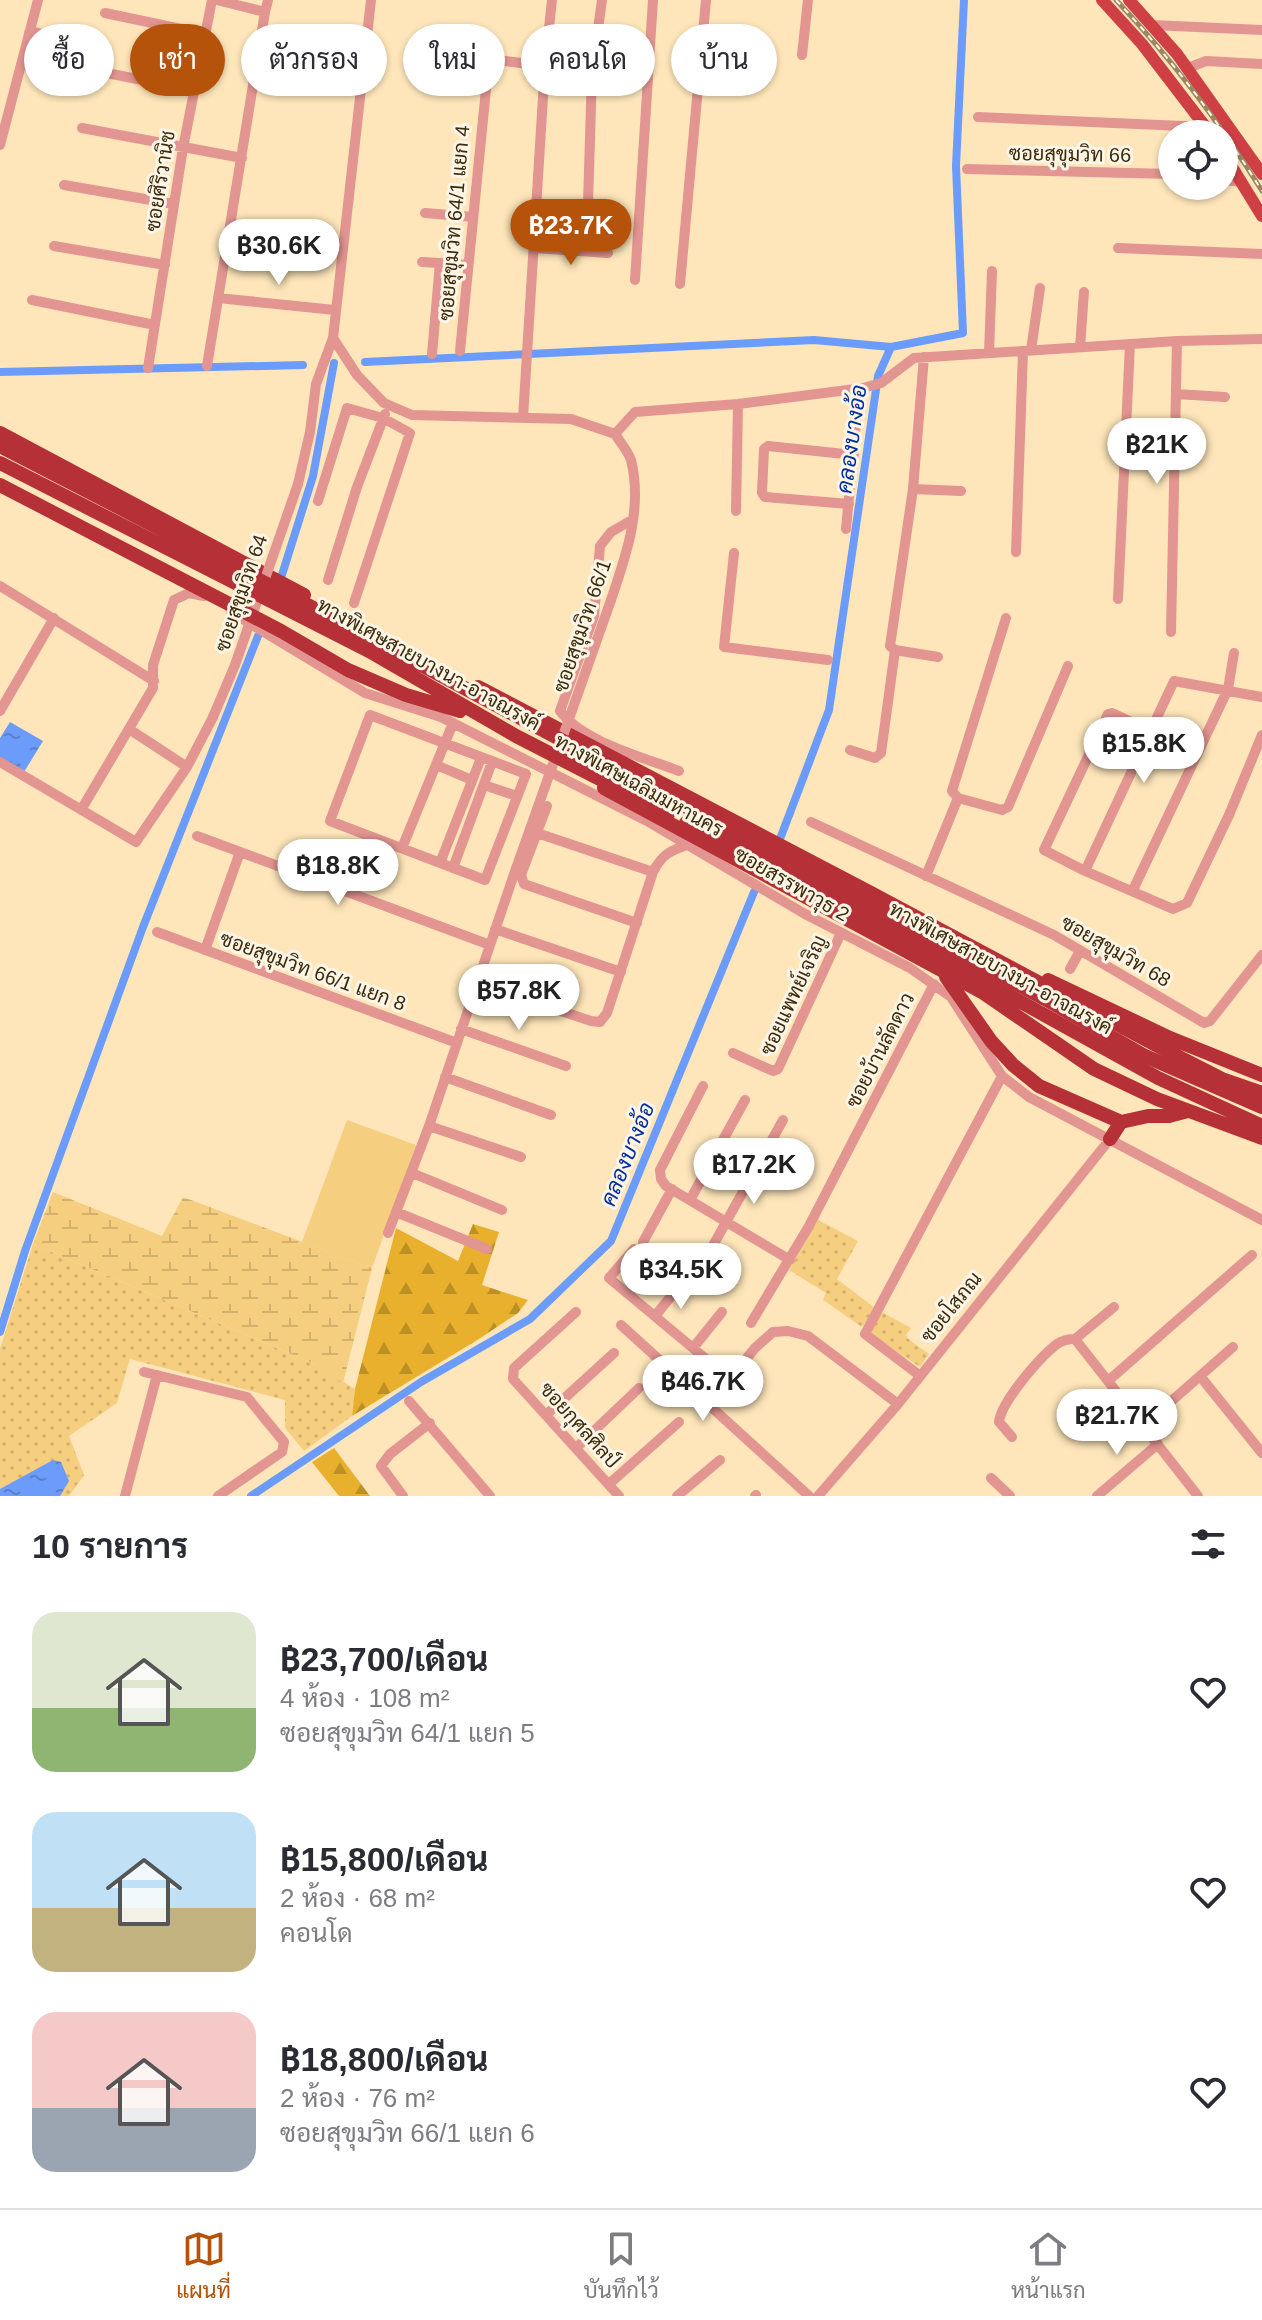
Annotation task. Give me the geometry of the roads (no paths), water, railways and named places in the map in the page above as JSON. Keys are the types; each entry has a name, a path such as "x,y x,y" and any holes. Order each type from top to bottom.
{"highway":[{"name":"ทางพิเศษเฉลิมมหานคร","path":"0,433 355,624 1173,1054"},
{"name":"ทางพิเศษสายบางนา-อาจณรงค์","path":"0,446 370,637 1031,991 1145,1056 1262,1107"},
{"name":"ทางพิเศษเฉลิมมหานคร","path":"0,456 372,656 676,829 982,992 1094,1069 1189,1111 1262,1138"},
{"name":"ทางพิเศษสายบางนา-อาจณรงค์","path":"0,463 369,651 484,718 611,786 821,891 1158,1078 1262,1126"},
{"path":"0,485 130,551 348,670 406,695 484,718"},
{"path":"992,958 1071,988 1170,1038 1262,1075"},
{"path":"937,968 955,987 976,1023 1013,1065 1039,1086 1121,1122 1189,1111"},
{"path":"1173,1054 1262,1085"},
{"path":"1173,1054 1222,1079 1262,1093"},
{"path":"1110,1139 1121,1122"}],"main road":[{"path":"1102,0 1142,44 1201,120"},
{"path":"1129,0 1188,68 1262,174"},
{"path":"1238,176 1262,216"}],"street":[{"path":"31,24 38,0"},
{"name":"ซอยศิริวานิช","path":"208,24 214,0 265,12"},
{"path":"207,366 268,0"},
{"name":"ซอยสุขุมวิท 64","path":"81,810 136,842 187,767 235,665 298,484 310,432 316,384 333,338 371,0"},
{"path":"549,24 552,0"},
{"path":"599,24 602,0"},
{"path":"635,280 653,0"},
{"path":"680,284 706,0"},
{"path":"802,55 808,0"},
{"path":"105,13 157,24"},
{"path":"1152,25 1262,30"},
{"path":"0,145 24,52"},
{"name":"ซอยสุขุมวิท 64/1 แยก 4","path":"460,351 489,59 521,62"},
{"path":"1188,68 1206,61 1262,64"},
{"name":"ซอยศิริวานิช","path":"148,368 193,96"},
{"path":"523,418 543,96"},
{"path":"587,237 591,96"},
{"path":"978,117 1158,127"},
{"path":"82,128 242,158"},
{"name":"ซอยสุขุมวิท 66","path":"967,169 1158,174"},
{"path":"1238,182 1242,182"},
{"path":"64,185 174,204"},
{"path":"425,213 473,217"},
{"path":"54,246 165,265"},
{"path":"535,248 608,253"},
{"path":"1118,248 1262,254"},
{"path":"422,262 468,265"},
{"path":"432,354 440,263"},
{"path":"989,353 992,271"},
{"path":"1016,552 1027,350 1040,288"},
{"path":"1080,347 1084,292"},
{"path":"218,298 335,310"},
{"path":"32,300 155,325"},
{"path":"333,338 357,375 389,405 412,415 571,419 615,434 635,412 738,404 861,388 881,383 914,358 1177,341 1262,339"},
{"path":"1171,632 1177,341"},
{"path":"1118,599 1130,344"},
{"path":"924,357 913,489 890,646 895,650 938,657"},
{"path":"846,529 861,388"},
{"path":"1176,394 1225,397"},
{"path":"736,511 738,404"},
{"path":"328,580 357,487 389,405"},
{"path":"318,501 347,408 383,418 410,433 354,603"},
{"name":"ซอยสุขุมวิท 66/1","path":"388,1233 429,1126 631,540 634,495 630,458 615,434"},
{"path":"849,504 765,497 762,493 764,449 768,446 854,455"},
{"path":"913,489 961,491"},
{"path":"632,520 611,532 600,546 594,616 560,711 573,724 606,742 679,771"},
{"path":"734,553 724,647 828,660"},
{"path":"0,586 154,681"},
{"name":"ซอยสรรพาวุธ 2","path":"81,810 153,688 153,665 174,600 181,595 201,594 365,693 453,723 647,821 841,933 910,968 951,997 1002,1076 1029,1097 1262,1220"},
{"path":"0,711 54,618"},
{"path":"1006,618 952,791 958,798 1002,810 1008,807 1068,666"},
{"path":"850,750 875,758 881,753 895,650"},
{"path":"1133,890 1228,689 1234,653"},
{"path":"1085,871 1174,681 1262,697"},
{"path":"1151,731 1112,713 1108,714 1044,847 1046,852 1085,871 1173,909 1187,903 1229,815 1262,735"},
{"path":"370,715 445,744 526,774 485,880 330,821 370,715"},
{"path":"402,848 453,723"},
{"path":"129,729 187,767"},
{"path":"440,863 472,780 487,760"},
{"path":"453,868 484,785 487,760"},
{"path":"0,762 81,810"},
{"path":"436,765 472,780"},
{"path":"484,785 517,796"},
{"path":"926,876 958,798"},
{"path":"547,806 521,875 524,884 637,923"},
{"name":"ซอยสุขุมวิท 68","path":"811,822 994,906 1080,951 1204,1023 1210,1021 1262,955"},
{"path":"537,833 653,872"},
{"path":"197,836 490,945"},
{"path":"477,983 600,1022 607,1013 653,872 660,858 668,851 687,845"},
{"path":"205,950 240,852"},
{"path":"495,929 621,972"},
{"name":"ซอยสุขุมวิท 66/1 แยก 8","path":"157,932 457,1043"},
{"name":"ซอยแพทย์เจริญ","path":"733,1053 773,1071 778,1069 841,933"},
{"path":"1070,969 1080,951"},
{"name":"ซอยบ้านลัดดาว","path":"751,1323 790,1260 934,984"},
{"path":"461,1029 566,1066"},
{"path":"919,1375 865,1334 1002,1076"},
{"path":"445,1077 551,1115"},
{"path":"703,1086 660,1170 662,1182 790,1260"},
{"path":"690,1200 745,1100"},
{"path":"696,1276 783,1120"},
{"path":"429,1126 521,1157"},
{"name":"ซอยโสภณ","path":"818,1496 898,1404 1110,1139"},
{"path":"412,1173 502,1210"},
{"path":"672,1189 639,1246 609,1278 730,1379 755,1348 773,1332 788,1331 808,1336 898,1404"},
{"path":"396,1212 487,1249"},
{"path":"1108,1381 1252,1255"},
{"path":"655,1316 681,1284"},
{"path":"1012,1437 999,1422 1004,1407 1058,1344 1075,1339 1114,1307"},
{"name":"ซอยกุศลศิลป์","path":"576,1312 511,1374 619,1496"},
{"path":"693,1348 722,1312"},
{"path":"621,1325 809,1496"},
{"path":"1075,1339 1196,1495"},
{"path":"1143,1426 1233,1347"},
{"path":"546,1415 614,1353"},
{"path":"144,1372 247,1397 284,1442 282,1452 218,1496"},
{"path":"125,1496 157,1375"},
{"path":"1200,1376 1262,1453"},
{"path":"576,1448 639,1388"},
{"path":"409,1401 490,1496"},
{"path":"609,1484 679,1422"},
{"path":"403,1496 381,1466 390,1454 430,1423"},
{"path":"1097,1496 1158,1444"},
{"path":"677,1496 720,1460"},
{"path":"991,1478 1010,1496"}],"water":[{"path":"10,722 43,741 24,772 0,758 0,738"},
{"path":"53,1460 61,1462 69,1481 60,1496 0,1496 0,1489"}],"waterway":[{"name":"คลองบางอ้อ","path":"780,839 829,710 878,376 891,347 963,333 956,166 964,0"},
{"path":"365,362 814,340 891,347"},
{"path":"281,578 313,476 334,363"},
{"path":"0,372 303,365"},
{"path":"0,1332 25,1251 143,927 258,636"},
{"name":"คลองบางอ้อ","path":"251,1496 421,1382 530,1319 611,1241 754,892"}],"railway":[{"path":"1116,0 1194,92 1262,191"}]}
